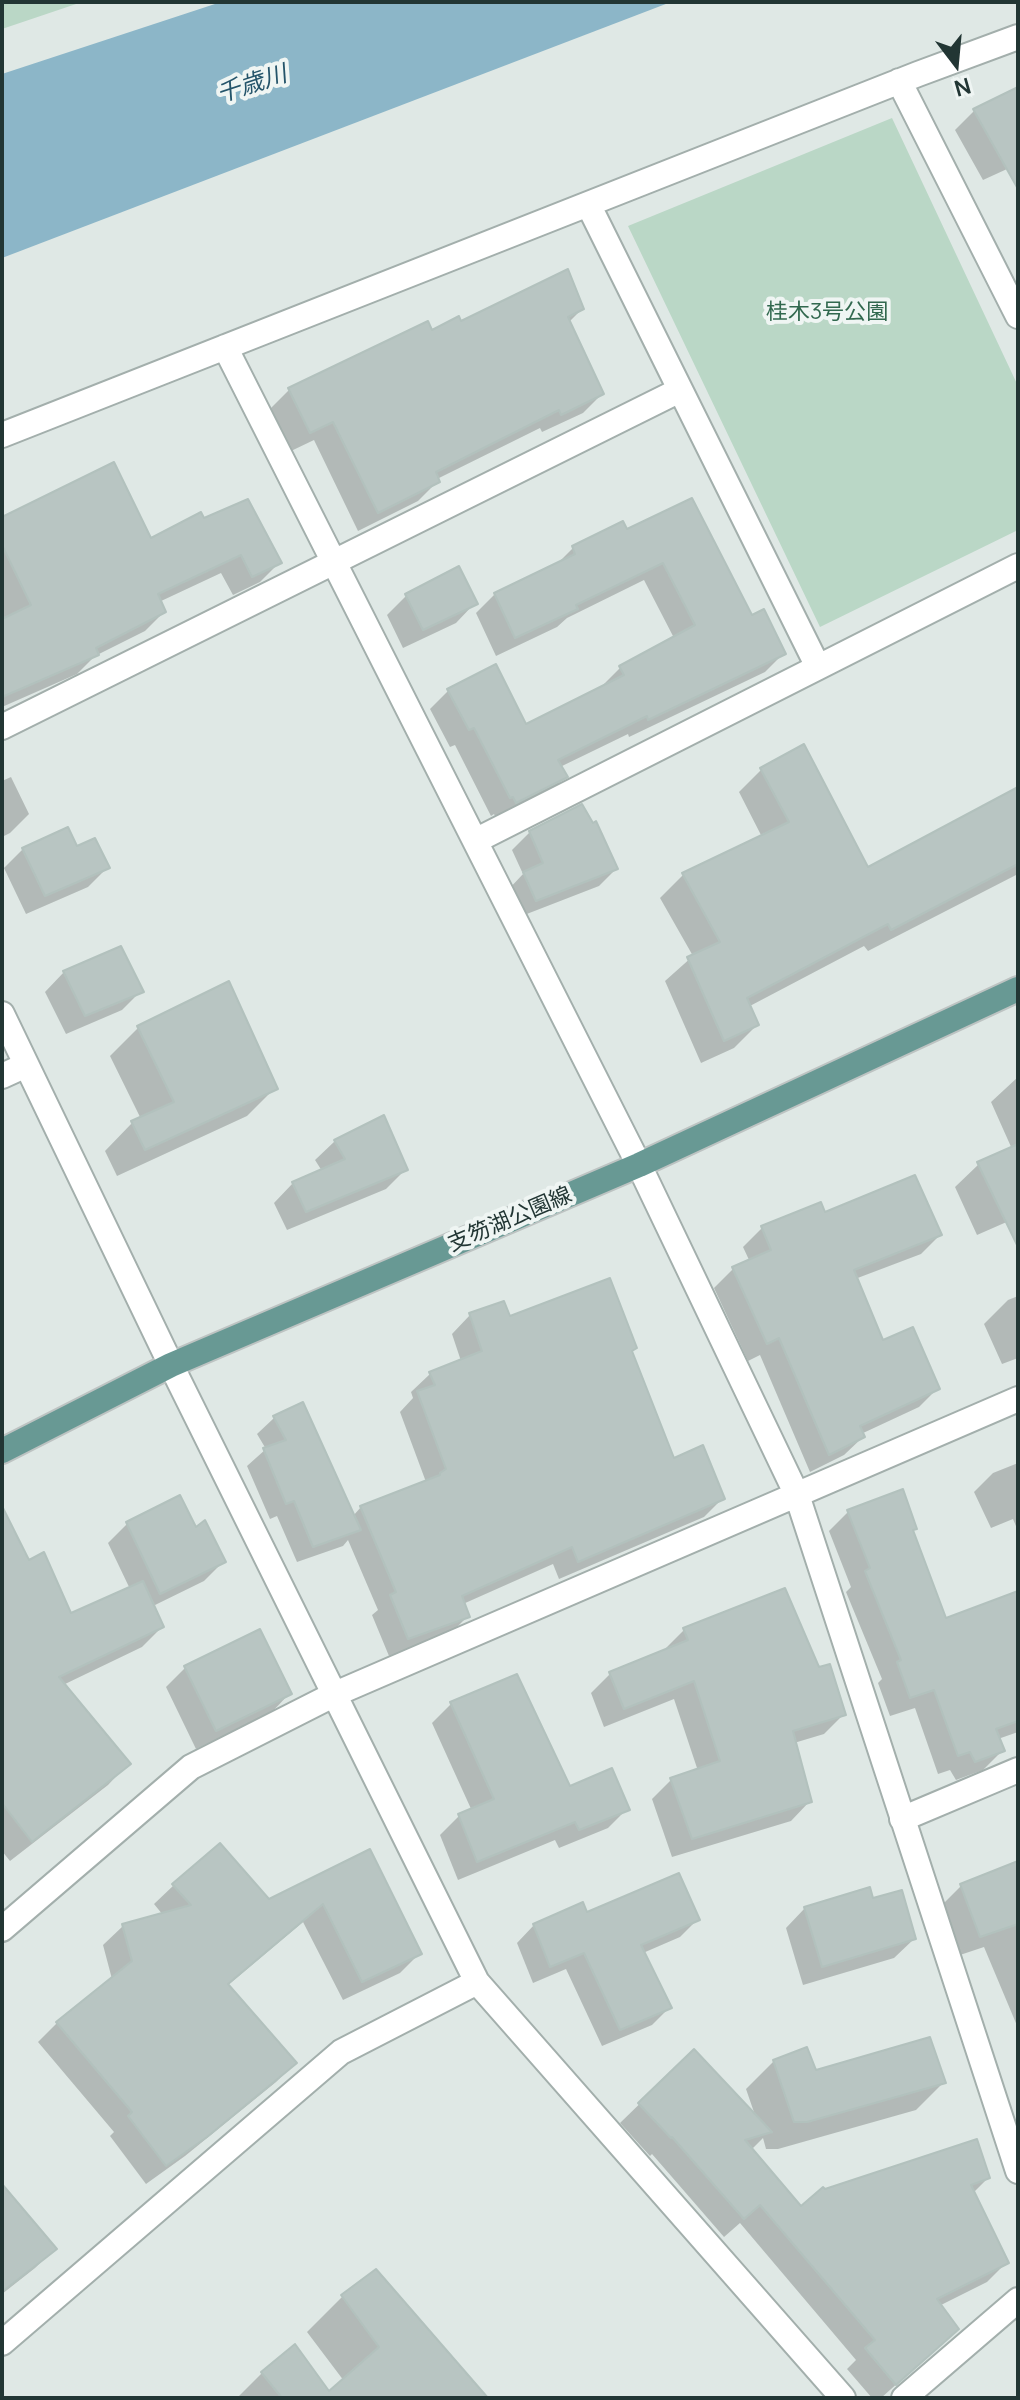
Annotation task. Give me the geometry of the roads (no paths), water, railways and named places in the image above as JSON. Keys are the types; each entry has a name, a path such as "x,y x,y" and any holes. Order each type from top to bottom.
{"main road":[{"name":"支笏湖公園線","path":"2,1451 171,1365 639,1165 1018,989"}],"street":[{"path":"2,435 899,81 1018,37"},
{"path":"899,81 1018,316"},
{"path":"588,204 818,667"},
{"path":"225,347 639,1165 797,1495 1018,2171"},
{"path":"2,727 680,390"},
{"path":"475,841 1018,566"},
{"path":"2,1014 171,1365 477,1982 843,2398"},
{"path":"2,1076 26,1065"},
{"path":"2,1929 191,1767 335,1694 1018,1399"},
{"path":"902,1819 1018,1770"},
{"path":"2,2343 341,2052 477,1982"},
{"path":"904,2398 1018,2300"}],"water":[{"name":"千歳川","path":"221,2 671,2 2,258 2,74"}],"park label":[{"name":"桂木3号公園","path":"827,313"}]}
